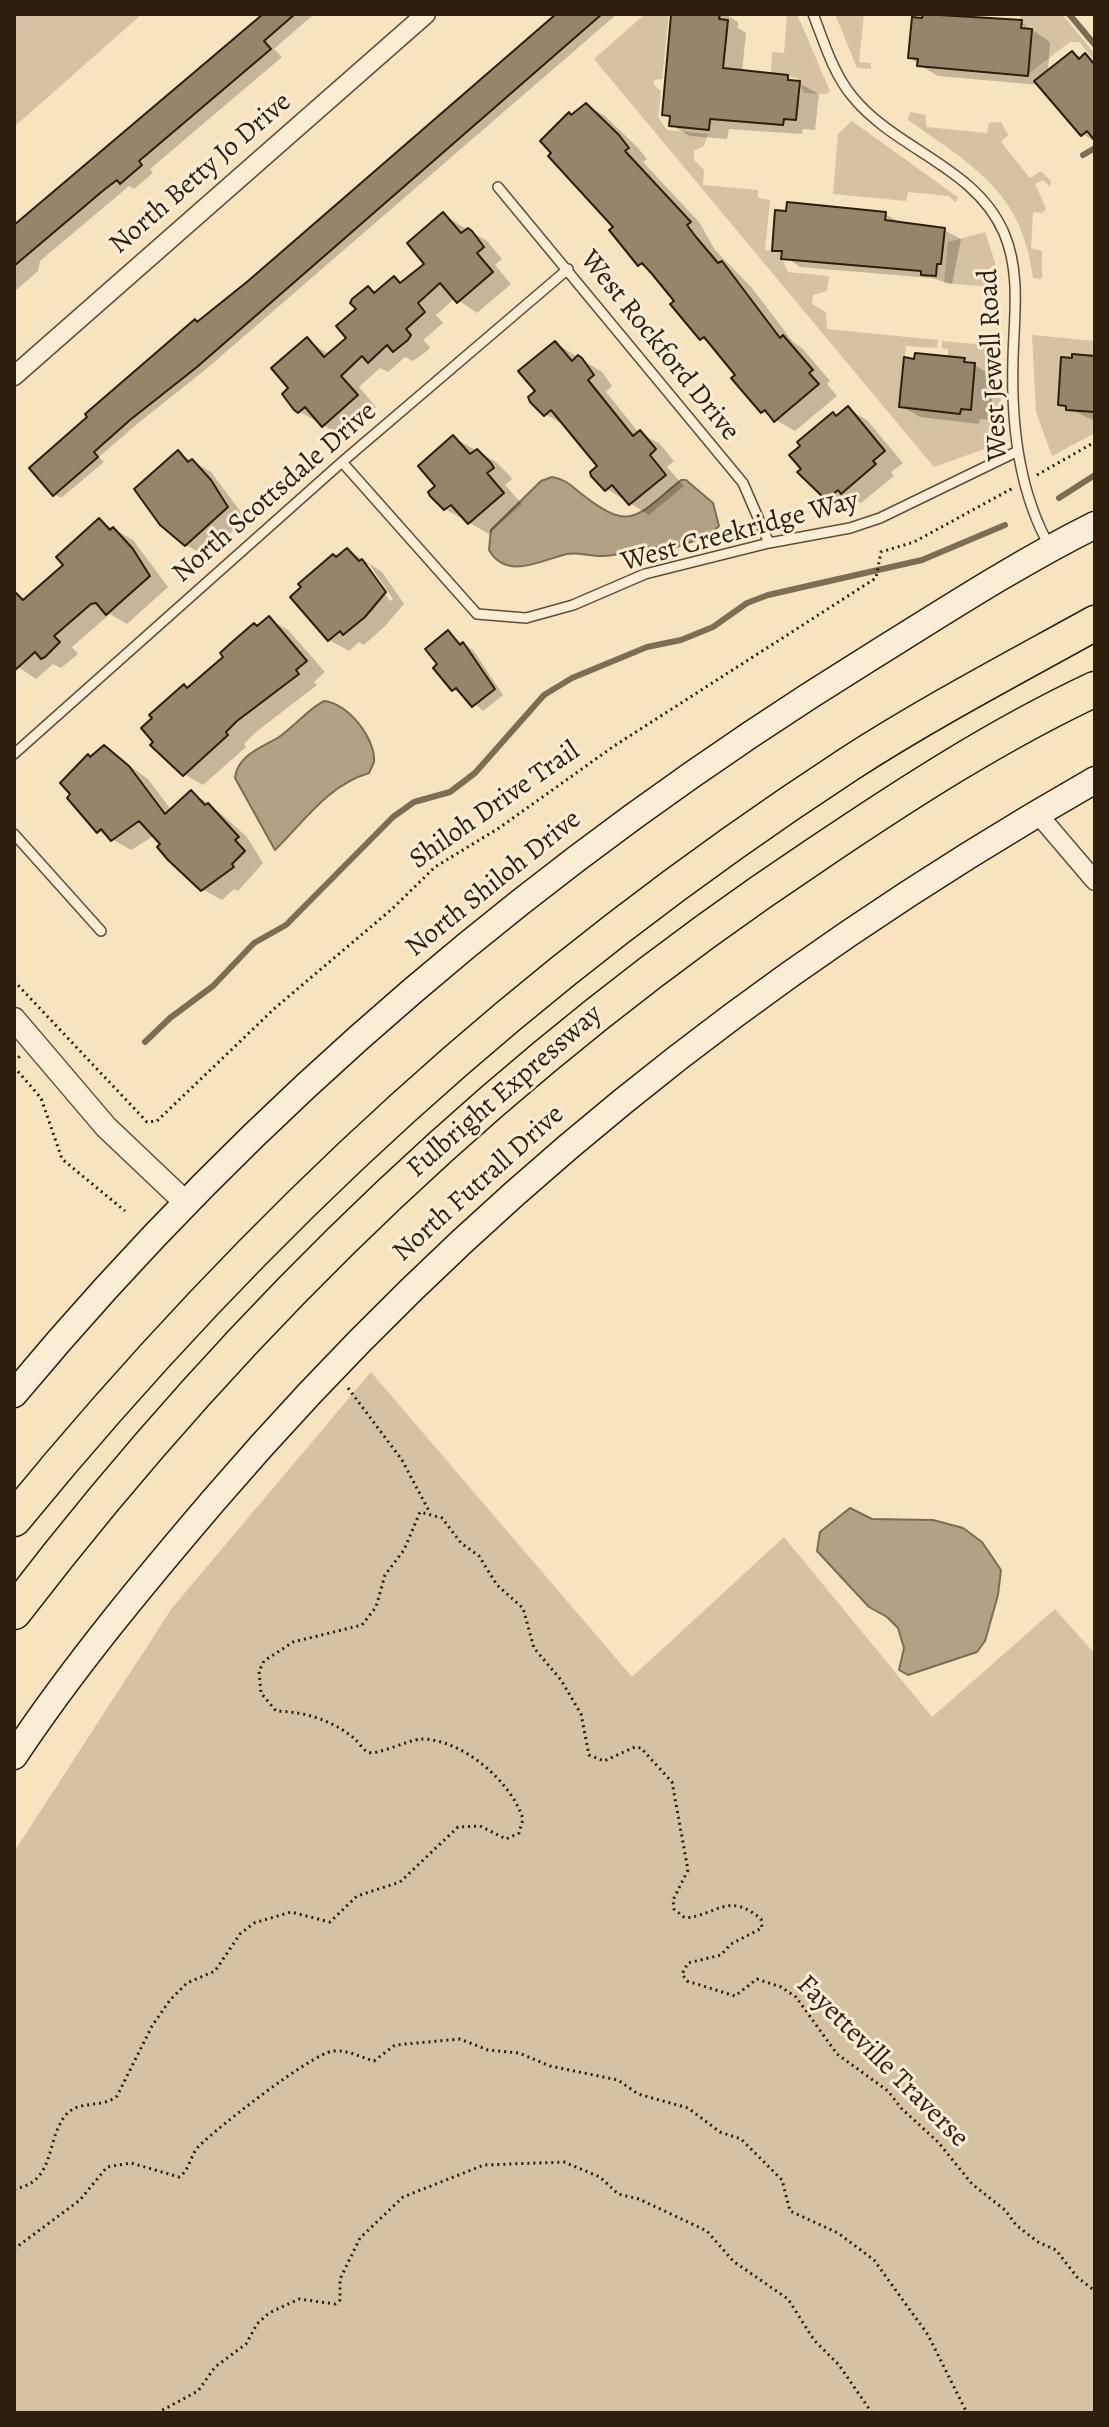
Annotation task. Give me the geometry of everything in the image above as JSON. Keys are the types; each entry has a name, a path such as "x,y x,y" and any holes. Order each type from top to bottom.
{"highway":[{"name":"Fulbright Expressway","path":"14,1519 136,1374 234,1267 394,1112 515,1008 643,906 851,763 966,693 1095,623"},
{"name":"Fulbright Expressway","path":"14,1612 118,1481 275,1306 416,1167 498,1095 599,1011 761,891 889,806 1095,689"}],"main road":[{"name":"North Shiloh Drive","path":"14,1394 185,1202 302,1089 410,992 601,839 712,758 1050,547 1095,525"},
{"name":"North Futrall Drive","path":"14,1756 156,1568 254,1453 334,1366 490,1214 613,1107 740,1007 875,913 1095,780"}],"street":[{"name":"North Betty Jo Drive","path":"14,376 426,14"},
{"path":"1037,813 1095,881"},
{"path":"14,1019 106,1127 185,1202"}],"lane":[{"name":"West Jewell Road","path":"813,14 835,67 852,96 875,119 968,183 1003,231 1015,279 1012,365 1016,452 1036,523 1050,547"},
{"name":"West Rockford Drive","path":"498,187 743,483 769,543"},
{"name":"North Scottsdale Drive","path":"14,754 342,462 568,269"},
{"name":"West Creekridge Way","path":"342,462 477,614 526,618 573,605 645,574 769,543 850,528 880,518 1016,452"},
{"path":"14,834 101,931"}],"path":[{"path":"1053,463 1095,442"},
{"name":"Shiloh Drive Trail","path":"14,981 147,1122 157,1121 275,1008 392,909 435,867 499,828 614,746 880,573 877,558 881,552 914,542 1010,489"},
{"path":"14,1067 41,1098 62,1159 125,1211"},
{"path":"14,2189 31,2183 46,2169 60,2125 68,2112 81,2106 108,2104 117,2096 147,2035 170,2000 187,1983 215,1971 240,1934 254,1923 291,1912 330,1922 357,1896 400,1882 458,1827 480,1826 506,1839 519,1833 523,1819 508,1793 482,1764 454,1748 422,1739 375,1753 367,1752 353,1738 323,1719 300,1711 276,1711 261,1693 259,1671 275,1653 293,1642 362,1625 376,1607 385,1575 404,1550 420,1512 429,1512 402,1460 343,1382"},
{"name":"Fayetteville Traverse","path":"429,1512 442,1518 461,1543 479,1556 497,1585 523,1608 534,1648 561,1680 581,1714 589,1755 604,1761 635,1747 641,1748 669,1776 688,1870 673,1900 674,1909 685,1918 716,1907 737,1905 761,1919 762,1928 731,1944 721,1955 688,1963 682,1974 687,1981 735,1996 757,1979 781,1987 796,1997 816,2019 837,2054 888,2091 901,2108 938,2142 972,2184 1005,2210 1016,2225 1038,2242 1056,2250 1077,2277 1095,2291"},
{"path":"14,2249 80,2200 107,2167 131,2163 179,2177 197,2148 218,2127 234,2119 250,2102 282,2083 313,2057 350,2051 374,2061 381,2060 395,2045 460,2039 488,2050 519,2053 550,2066 618,2080 638,2094 688,2108 720,2132 741,2139 782,2180 790,2211 838,2233 874,2260 928,2335 967,2413"},
{"path":"157,2413 198,2391 215,2367 246,2344 257,2324 269,2313 299,2299 335,2304 340,2300 340,2279 360,2238 403,2197 460,2172 525,2161 578,2165 618,2194 639,2199 707,2231 733,2261 788,2299 814,2340 839,2365 872,2413"}],"shaded area":[{"path":"14,14 142,14 14,127"},
{"path":"645,14 669,14 662,79 654,80 654,85 661,91 658,117 667,130 708,134 704,146 694,151 694,160 704,170 703,185 758,190 758,198 770,200 765,250 779,252 788,272 829,276 827,291 813,295 812,304 826,312 827,329 938,340 937,348 906,346 899,407 960,414 961,409 971,410 975,363 948,356 948,349 942,348 942,341 997,346 1004,442 934,467 594,59"},
{"path":"787,14 797,14 830,91 827,94 804,93 798,78 771,73 772,52 784,53"},
{"path":"835,14 864,14 859,62 871,63 871,69 857,68"},
{"path":"1020,14 1062,14 1095,54 1095,61 1079,42 1070,42 1028,74 1032,27 1021,25"},
{"path":"910,112 926,115 926,127 987,133 989,123 1001,122 1008,135 1001,142 1030,178 1041,171 1051,181 1050,187 1043,180 1035,184 1046,208 1043,213 1033,212 1031,248 1042,251 1042,279 1033,278 1027,248 1006,202 974,168 908,120"},
{"path":"852,121 959,198 955,202 949,196 908,192 906,201 833,194 838,134"},
{"path":"985,232 995,262 997,305 991,300 993,293 989,287 944,283 948,242"},
{"path":"1032,335 1095,341 1093,356 1062,358 1058,405 1066,406 1066,410 1095,412 1095,433 1052,456 1036,412"},
{"path":"552,477 567,482 610,513 622,516 632,516 642,511 681,480 686,480 713,503 719,526 708,536 665,551 659,547 604,556 567,554 525,566 505,565 489,550 491,530 541,481"},
{"path":"324,701 342,708 359,724 370,743 374,762 369,773 329,795 275,850 235,778 237,770 252,753 279,737"},
{"path":"371,1372 632,1677 784,1537 932,1717 1055,1609 1095,1654 1095,2413 14,2413 14,1852 172,1608"},
{"path":"850,1508 872,1519 933,1520 963,1528 982,1542 1001,1570 998,1595 985,1641 977,1652 908,1675 899,1670 904,1648 898,1628 887,1617 869,1607 817,1551 820,1532"}],"building":[{"path":"263,14 295,14 264,41 271,49 139,161 142,165 120,184 117,180 105,189 14,266 14,225"},
{"path":"556,14 602,14 197,367 130,420 94,452 98,457 53,496 29,468 87,417 85,414 195,319 197,322 248,281"},
{"path":"720,14 719,19 728,20 723,68 788,75 788,80 800,81 796,120 784,119 783,125 710,119 709,130 669,126 670,116 662,115 671,15"},
{"path":"923,14 1022,20 1021,28 1032,29 1028,76 917,66 918,59 908,58 912,17 922,18"},
{"path":"1072,51 1079,59 1085,53 1095,65 1095,141 1087,131 1081,136 1034,81"},
{"path":"586,103 619,135 629,148 625,151 691,222 687,225 696,237 718,263 722,261 780,338 783,335 813,370 809,373 819,384 774,422 765,410 761,413 731,378 735,375 704,337 700,340 670,304 674,301 652,274 642,263 638,266 609,230 613,227 548,156 551,153 540,141 569,112 571,115"},
{"path":"787,202 886,212 885,220 945,228 941,264 937,264 936,276 921,275 921,271 781,259 782,251 772,251 775,210 786,211"},
{"path":"443,212 461,233 468,228 472,231 484,247 477,253 493,272 457,303 440,283 418,303 425,312 406,329 411,335 408,340 393,352 387,345 368,363 362,356 341,376 358,395 322,427 305,407 298,413 282,394 288,388 271,368 307,337 324,357 346,338 336,326 356,309 350,303 352,299 368,286 374,293 394,276 400,283 424,264 407,243"},
{"path":"555,341 572,361 578,355 582,358 594,375 588,380 633,436 640,430 656,449 650,455 666,475 629,505 612,485 605,491 591,476 590,472 597,466 551,410 544,416 530,402 528,397 535,391 518,371"},
{"path":"915,353 965,358 964,362 975,363 971,410 961,409 960,414 899,407 904,357 914,359"},
{"path":"1072,354 1095,356 1095,412 1066,410 1066,406 1058,405 1061,357 1072,358"},
{"path":"848,406 885,451 873,461 876,464 841,494 838,490 826,500 797,472 801,469 789,455 800,446 797,442 833,412 836,416"},
{"path":"453,435 470,454 477,449 491,463 494,468 487,473 504,493 468,524 451,505 444,510 430,496 428,492 435,486 418,466"},
{"path":"178,450 188,462 192,459 211,480 228,507 185,546 160,525 134,489"},
{"path":"99,518 110,530 113,527 133,549 150,576 106,615 96,603 91,604 54,636 60,642 45,657 41,659 35,652 14,671 14,591 23,600 63,565 56,557"},
{"path":"347,548 359,561 362,559 386,592 365,617 343,635 340,631 328,641 290,597 301,587 298,584 333,554 336,557"},
{"path":"269,616 307,661 296,670 299,674 237,721 226,732 228,735 183,776 150,745 153,742 141,728 152,718 149,715 184,684 187,688 223,657 220,653 232,642 254,623 257,626"},
{"path":"448,630 460,645 463,642 495,689 472,707 456,688 452,691 433,668 437,664 425,649"},
{"path":"104,745 129,766 165,814 191,790 205,805 208,803 239,837 235,840 245,851 232,864 234,867 201,891 168,860 157,847 160,844 139,821 111,841 101,829 97,833 67,798 70,794 60,783 88,754 90,757"}],"waterway":[{"path":"1069,14 1095,45"},
{"path":"1083,155 1095,148"},
{"path":"1059,498 1095,475"},
{"path":"145,1042 170,1018 213,986 254,943 286,925 393,817 414,802 450,792 475,773 544,695 572,678 647,647 681,640 713,627 747,603 768,595 922,560 1005,525"}]}
